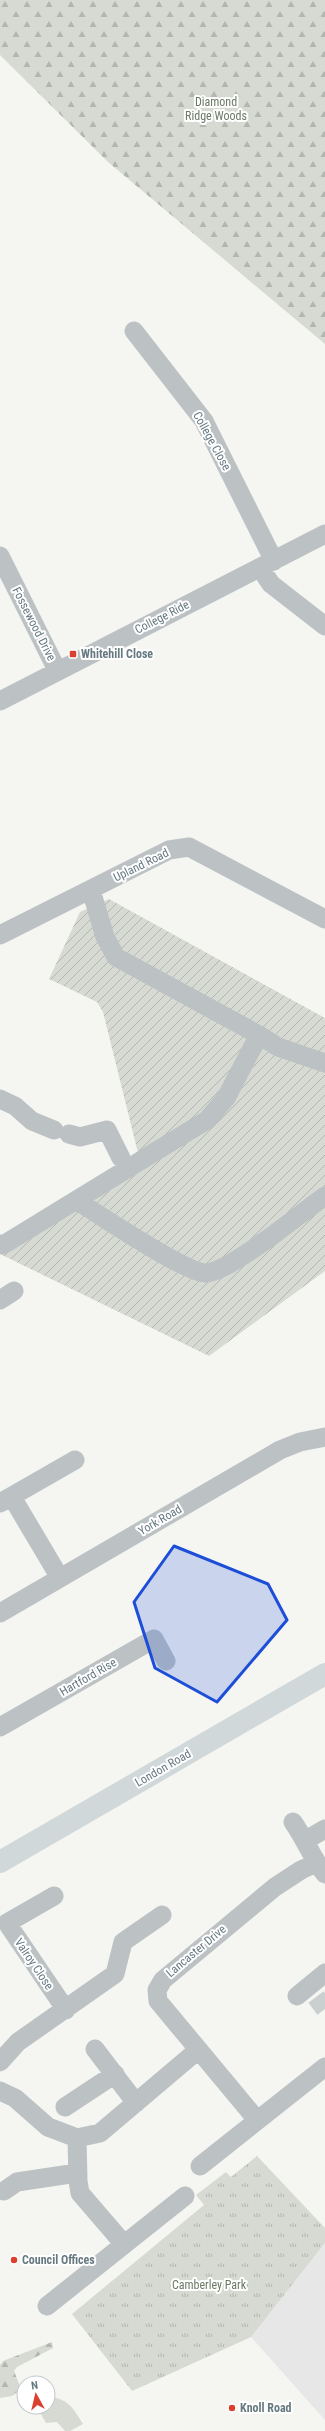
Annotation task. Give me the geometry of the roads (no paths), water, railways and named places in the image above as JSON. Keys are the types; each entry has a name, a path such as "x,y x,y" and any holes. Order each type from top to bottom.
{"main road":[{"name":"London Road","path":"0,1862 325,1674"}],"street":[{"name":"College Close","path":"134,332 204,421 267,564 272,584 325,626"},
{"name":"College Ride","path":"0,701 57,670 325,534"},
{"name":"Fossewood Drive","path":"0,556 57,670"},
{"name":"Upland Road","path":"0,935 169,850 189,847 325,919"},
{"path":"91,890 105,938 116,957 259,1035 278,1047 325,1063"},
{"path":"0,1244 3,1245 77,1201 207,1120 226,1098 259,1035"},
{"path":"7,1103 32,1121 80,1137 106,1130 121,1158"},
{"path":"77,1201 179,1264 206,1273 228,1266 325,1196"},
{"name":"York Road","path":"0,1613 280,1450 300,1442 325,1437"},
{"path":"60,1578 6,1500 75,1460"},
{"name":"Hartford Rise","path":"0,1727 154,1639 166,1661"},
{"path":"293,1822 306,1840 320,1868"},
{"path":"306,1840 325,1829"},
{"name":"Lancaster Drive","path":"257,2120 158,2001 157,1990 163,1980 275,1887 301,1870 320,1868"},
{"name":"Valroy Close","path":"54,1896 7,1923 66,2010"},
{"path":"0,2062 18,2042 66,2010 114,1974 123,1942 162,1915"},
{"path":"305,1989 325,1973"},
{"path":"95,2049 136,2103"},
{"path":"0,2091 15,2098 48,2127 77,2138 100,2133 198,2050"},
{"path":"200,2166 325,2067"},
{"path":"65,2107 115,2074"},
{"path":"77,2138 77,2173 80,2193 123,2243"},
{"path":"4,2191 17,2182 77,2173"},
{"path":"46,2306 123,2243 185,2196"}],"tunnel":[{"path":"316,1997 325,2009"}],"place":[{"name":"Whitehill Close","path":"73,654"},
{"name":"Council Offices","path":"14,2260"},
{"name":"Knoll Road","path":"232,2408"}],"park label":[{"name":"Diamond Ridge Woods","path":"216,109"},
{"name":"Camberley Park","path":"209,2285"}]}
